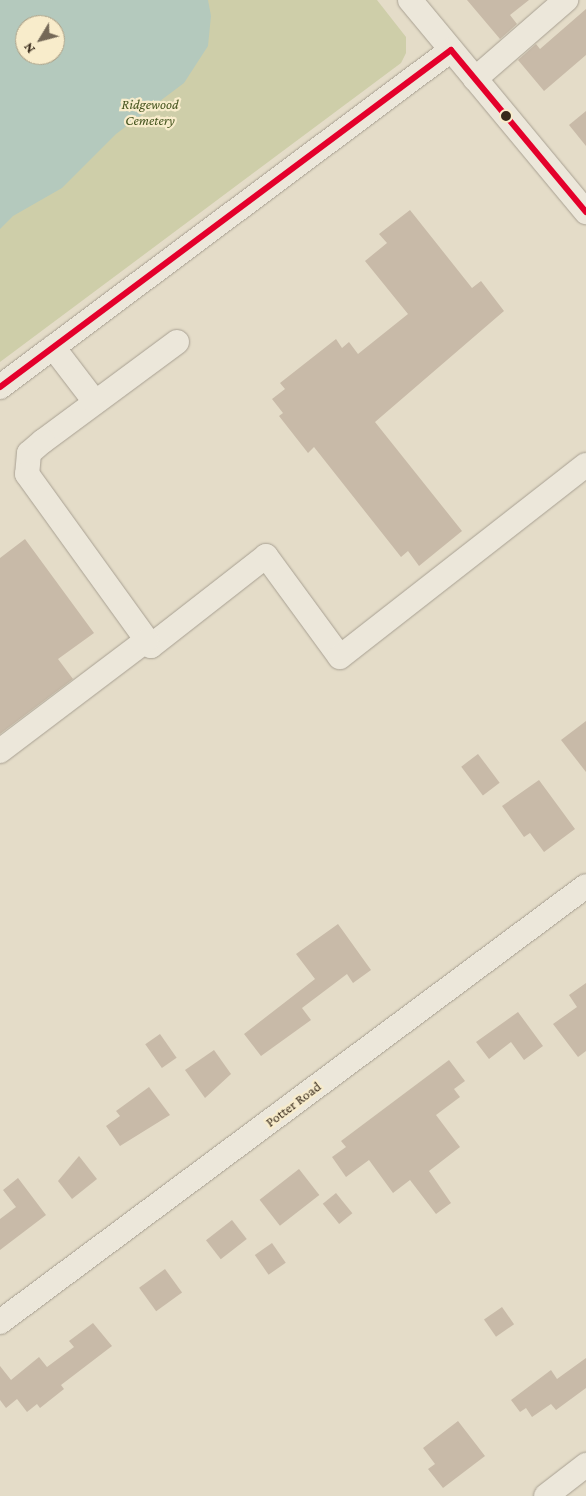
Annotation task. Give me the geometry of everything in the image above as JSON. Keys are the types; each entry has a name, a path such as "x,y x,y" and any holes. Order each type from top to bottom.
{"street":[{"path":"410,0 475,79 582,198"},
{"path":"475,79 566,0"},
{"path":"0,387 451,50"},
{"path":"177,342 29,453 27,474 151,646 266,556 340,657 586,465"},
{"path":"53,347 95,402"},
{"path":"0,751 147,640"},
{"name":"Potter Road","path":"0,1322 586,886"},
{"path":"546,1496 586,1465"}],"green space":[{"name":"Ridgewood Cemetery","path":"0,0 377,0 406,37 406,53 401,63 0,362"}],"shaded area":[{"path":"0,0 208,0 211,16 208,46 184,83 116,134 62,188 13,216 0,229"}],"building":[{"path":"467,0 529,0 510,15 517,24 500,39"},
{"path":"586,9 586,55 544,91 518,60 536,44 540,49"},
{"path":"586,111 586,146 569,125"},
{"path":"410,210 472,288 481,281 504,311 375,422 462,531 419,566 408,551 401,557 314,447 308,453 279,416 283,413 272,399 285,389 280,383 336,339 342,348 349,342 358,354 408,314 365,261 387,243 379,234"},
{"path":"25,539 94,633 58,659 73,679 0,734 0,558"},
{"path":"586,721 586,772 561,740"},
{"path":"478,754 500,783 483,795 461,767"},
{"path":"539,780 575,829 544,852 530,833 524,837 502,806"},
{"path":"338,924 371,970 353,983 347,974 302,1008 311,1020 261,1056 244,1034 315,979 296,954"},
{"path":"586,983 586,1051 578,1057 553,1024 577,1007 569,995"},
{"path":"518,1012 543,1046 524,1060 511,1042 489,1059 476,1042"},
{"path":"160,1034 177,1058 162,1068 145,1044"},
{"path":"214,1050 231,1074 205,1098 185,1070"},
{"path":"449,1060 465,1081 454,1089 460,1097 436,1115 460,1147 429,1171 451,1203 436,1214 410,1180 393,1193 369,1160 346,1177 332,1157 346,1147 341,1141"},
{"path":"149,1087 170,1115 120,1146 106,1126 120,1116 116,1111"},
{"path":"79,1156 97,1179 72,1199 58,1181"},
{"path":"299,1169 319,1195 280,1226 260,1200"},
{"path":"18,1178 46,1215 0,1250 0,1219 16,1207 3,1190"},
{"path":"336,1193 352,1213 339,1224 323,1204"},
{"path":"232,1220 247,1239 221,1259 206,1240"},
{"path":"272,1243 286,1263 269,1275 255,1255"},
{"path":"165,1269 182,1292 156,1311 139,1288"},
{"path":"502,1307 514,1324 496,1337 484,1320"},
{"path":"93,1323 112,1346 61,1385 64,1389 40,1408 37,1404 27,1412 17,1399 6,1408 0,1400 0,1366 11,1380 39,1357 47,1367 74,1347 69,1341"},
{"path":"586,1358 586,1388 556,1410 551,1404 532,1417 526,1408 520,1412 511,1400 551,1370 557,1379"},
{"path":"458,1421 485,1456 443,1488 428,1469 435,1464 423,1448"}],"transit line":[{"path":"451,50 586,212"},
{"path":"0,387 451,50"}]}
